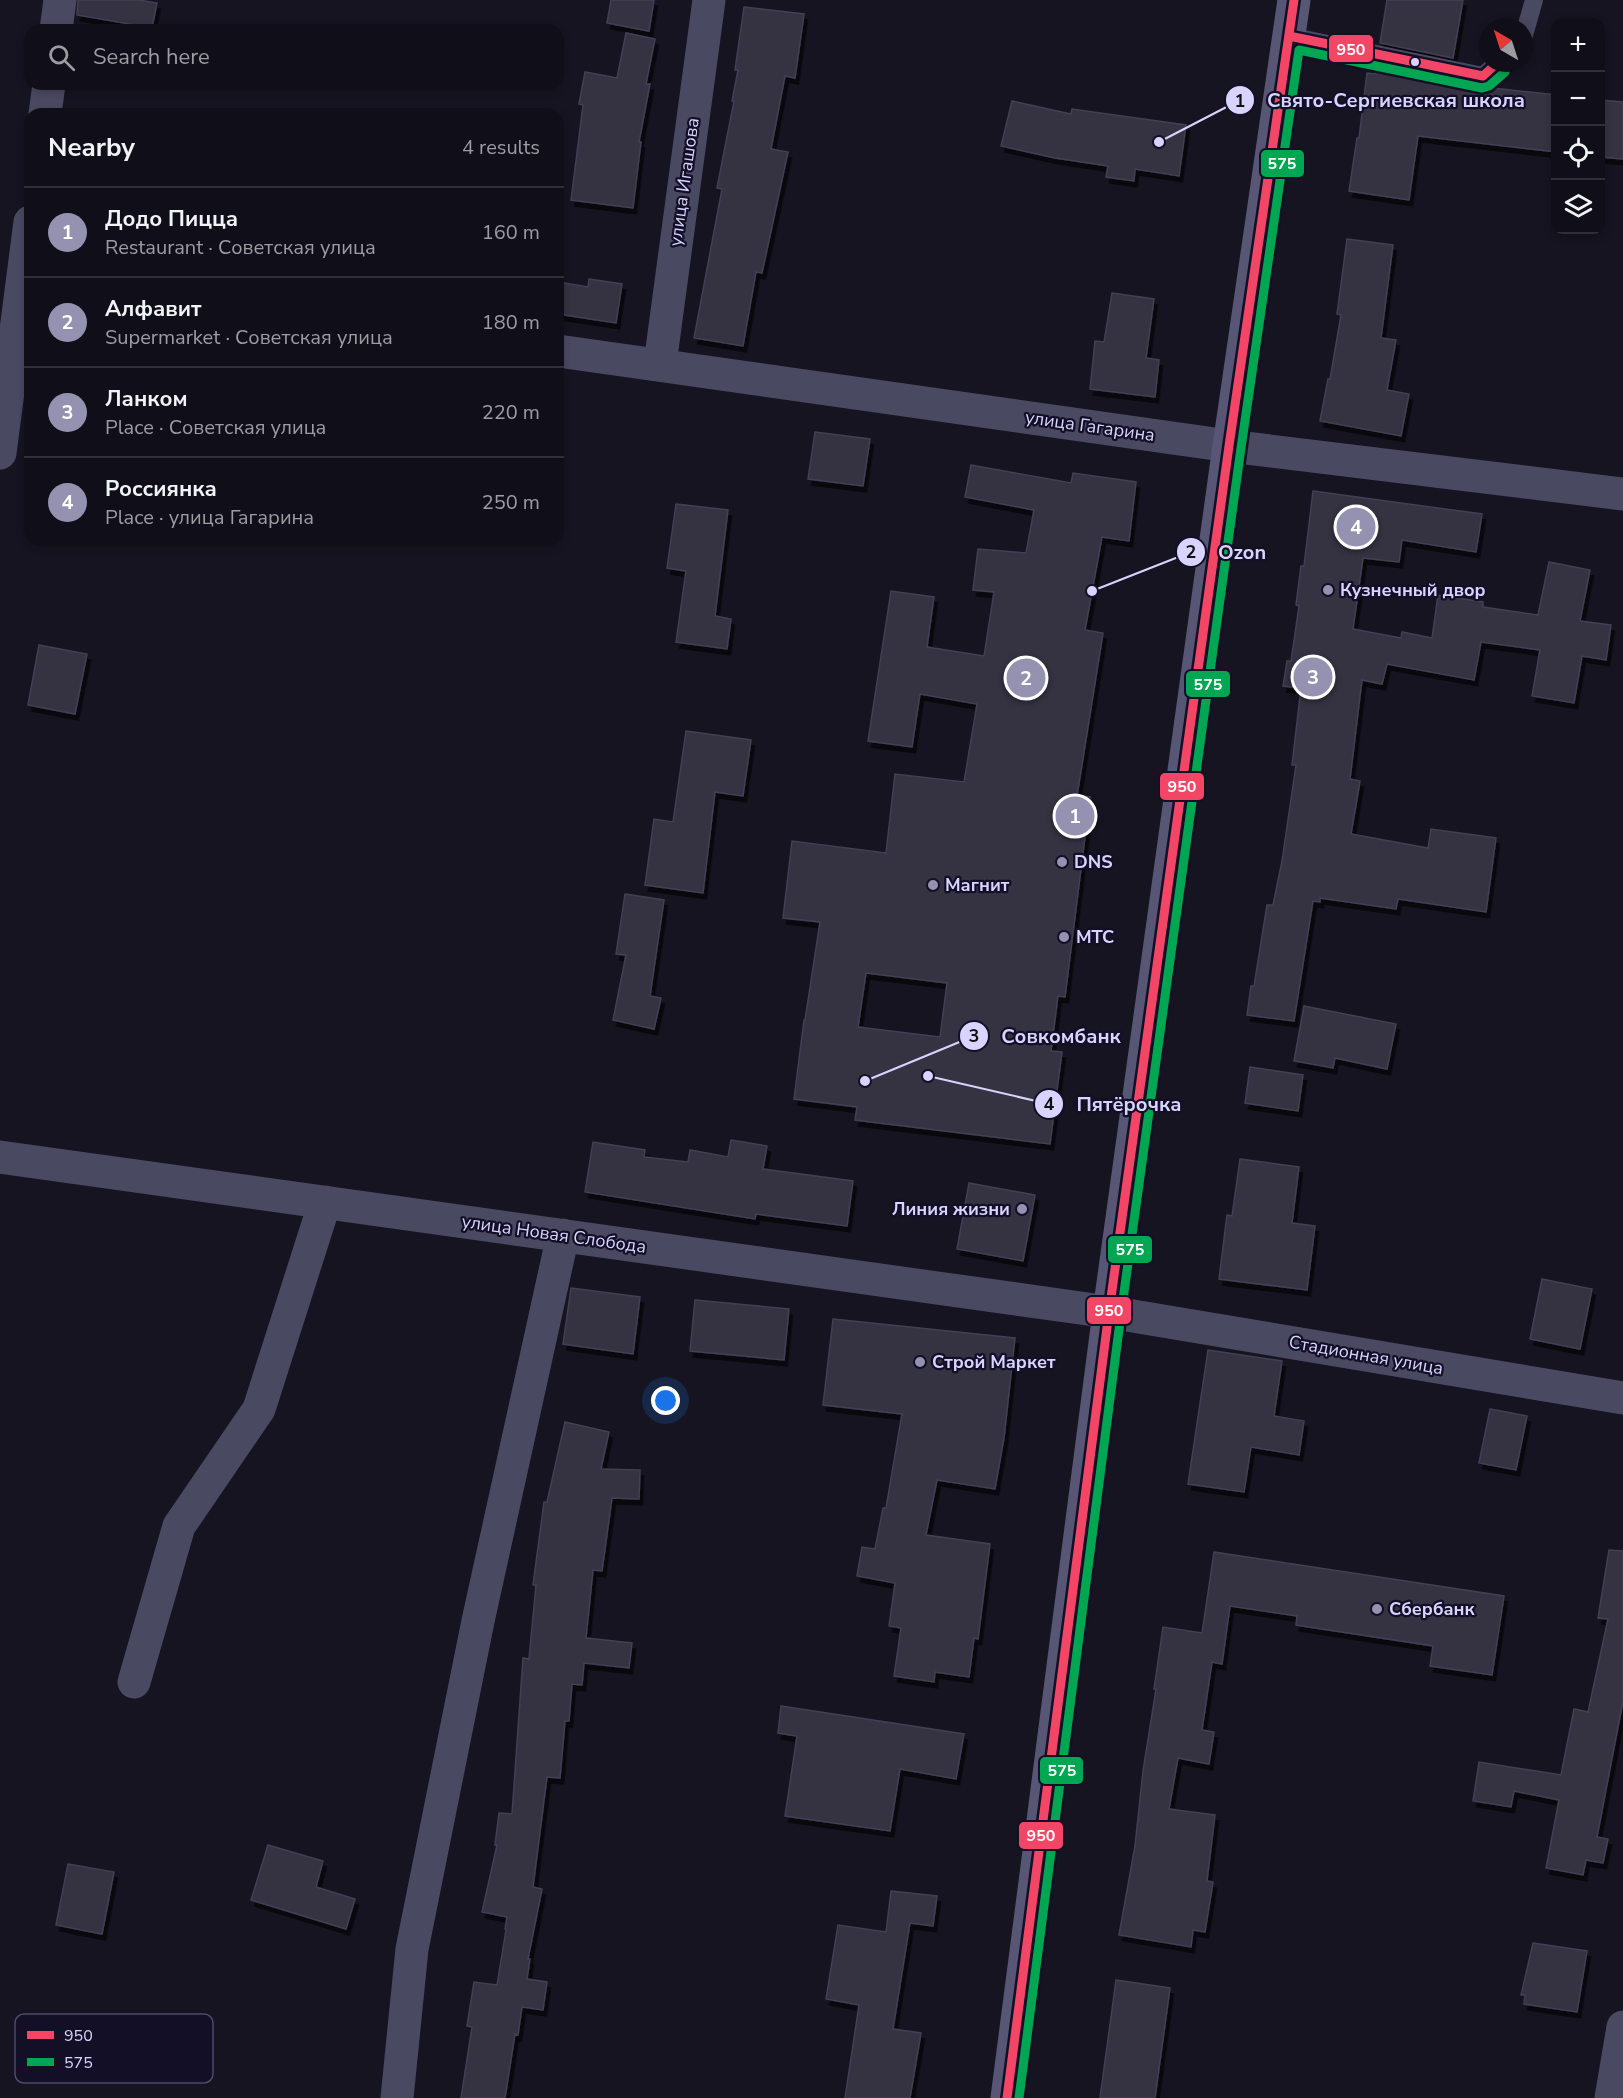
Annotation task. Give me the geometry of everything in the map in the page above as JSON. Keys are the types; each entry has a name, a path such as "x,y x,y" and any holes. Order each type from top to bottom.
{"main road":[{"path":"1007,2098 1109,1312 1229,446 1294,0"}],"street":[{"path":"57,24 60,0"},
{"name":"улица Игашова","path":"660,364 709,0"},
{"path":"46,108 48,90"},
{"path":"0,453 17,282 24,250"},
{"name":"улица Гагарина","path":"564,352 1229,446 1623,494"},
{"name":"улица Новая Слобода","path":"0,1157 1109,1312"},
{"path":"134,1682 179,1526 260,1408 325,1202"},
{"path":"397,2098 412,1949 478,1621 563,1235"},
{"name":"Стадионная улица","path":"1109,1312 1623,1398"},
{"path":"1611,2098 1623,2027"}],"lane":[{"path":"1529,18 1534,0"},
{"path":"1289,36 1483,76 1487,72"}],"building":[{"path":"78,0 139,0 157,3 153,24 129,24 77,15"},
{"path":"611,0 654,0 649,31 607,23"},
{"path":"1387,0 1463,0 1453,58 1380,43"},
{"path":"744,7 804,14 795,78 785,76 771,149 788,152 762,273 756,272 743,346 694,338 722,189 717,188 734,101 732,101 738,70 735,70"},
{"path":"626,33 655,39 646,84 650,84 639,142 641,142 633,208 571,200 583,105 579,104 585,72 617,78"},
{"path":"1376,65 1449,81 1449,83 1551,94 1551,151 1418,136 1409,200 1349,191 1357,138 1359,138 1367,73 1375,74"},
{"path":"1605,100 1623,102 1623,159 1605,157"},
{"path":"1012,101 1071,114 1072,109 1186,125 1179,176 1135,169 1134,181 1106,177 1108,166 1055,158 1001,146"},
{"path":"1347,239 1393,245 1381,338 1396,340 1387,390 1409,394 1401,436 1320,421 1341,315 1337,314"},
{"path":"589,279 622,284 616,323 564,315 564,283 588,287"},
{"path":"1112,293 1154,299 1146,358 1159,360 1155,397 1090,389 1095,341 1104,342"},
{"path":"815,432 870,439 863,486 808,479"},
{"path":"971,465 1071,483 1073,473 1136,482 1129,541 1102,537 1085,630 1103,633 1077,796 1090,797 1065,997 1058,996 1051,1051 1062,1052 1050,1144 855,1120 857,1107 794,1099 820,922 783,918 792,841 886,853 895,774 964,782 977,704 920,694 912,747 868,741 891,591 934,597 927,647 984,656 994,592 973,590 978,549 1026,553 1034,510 965,497","holes":["866,973 947,983 940,1037 858,1027"]},
{"path":"1313,491 1482,514 1476,552 1402,540 1399,562 1363,558 1353,629 1401,638 1402,632 1432,638 1438,595 1483,602 1483,607 1538,615 1549,562 1590,570 1580,621 1611,625 1606,660 1582,656 1574,703 1532,696 1540,650 1481,642 1474,680 1387,664 1382,684 1362,680 1350,779 1360,781 1351,834 1428,848 1431,829 1496,838 1486,912 1398,899 1396,909 1320,898 1320,902 1313,901 1294,1021 1247,1015 1267,905 1273,905 1282,861 1296,765 1292,765 1301,688 1283,686 1287,661 1291,661 1299,606 1296,605 1301,566 1304,566"},
{"path":"676,504 728,510 715,616 731,619 727,649 676,642 686,571 667,568"},
{"path":"39,645 87,654 75,714 28,705"},
{"path":"686,731 751,740 743,796 715,792 703,893 645,885 654,819 673,822"},
{"path":"625,894 664,900 650,996 661,998 654,1029 613,1020 626,955 616,954"},
{"path":"1304,1006 1396,1024 1387,1069 1335,1058 1333,1068 1294,1061"},
{"path":"1250,1067 1303,1075 1298,1111 1245,1103"},
{"path":"731,1140 767,1146 763,1169 853,1181 847,1226 756,1214 755,1219 585,1192 593,1142 645,1150 644,1157 688,1162 690,1150 728,1157"},
{"path":"1240,1159 1299,1167 1292,1223 1315,1226 1307,1290 1219,1279 1227,1215 1232,1216"},
{"path":"969,1183 1035,1195 1023,1261 957,1249"},
{"path":"1542,1279 1592,1289 1580,1349 1530,1339"},
{"path":"571,1288 640,1297 633,1354 563,1344"},
{"path":"695,1300 789,1309 784,1360 690,1351"},
{"path":"833,1319 1015,1338 1004,1438 995,1489 937,1480 926,1535 990,1544 978,1639 974,1638 969,1677 935,1672 934,1682 894,1676 901,1628 889,1626 895,1583 857,1576 862,1547 875,1549 883,1508 886,1508 902,1414 823,1405"},
{"path":"1208,1350 1282,1361 1274,1416 1304,1421 1299,1455 1251,1447 1244,1492 1188,1484"},
{"path":"1490,1409 1527,1416 1516,1470 1479,1463"},
{"path":"565,1422 609,1432 601,1469 640,1470 639,1499 612,1498 602,1571 593,1570 586,1638 632,1643 629,1668 584,1663 582,1685 572,1684 569,1721 565,1721 560,1778 547,1777 533,1887 542,1889 528,1959 530,1959 527,1979 547,1982 543,2010 522,2007 518,2035 515,2034 505,2098 461,2098 472,2027 467,2026 474,1982 497,1985 506,1930 507,1917 482,1912 497,1845 495,1845 499,1813 512,1814 523,1658 529,1659 536,1585 533,1585 544,1502 547,1502"},
{"path":"1609,1550 1623,1551 1623,1701 1597,1837 1608,1839 1603,1863 1586,1860 1583,1875 1546,1868 1559,1800 1514,1791 1511,1807 1473,1801 1479,1762 1561,1775 1574,1709 1588,1712 1608,1619 1598,1618"},
{"path":"1214,1552 1504,1596 1492,1675 1430,1666 1433,1646 1296,1625 1297,1616 1230,1606 1222,1664 1212,1662 1202,1730 1214,1732 1209,1764 1178,1758 1169,1809 1215,1815 1207,1881 1213,1882 1205,1932 1193,1930 1191,1947 1119,1935 1135,1846 1163,1627 1202,1633"},
{"path":"781,1706 964,1734 956,1779 900,1769 890,1831 785,1816 797,1736 778,1733"},
{"path":"268,1845 323,1861 316,1887 355,1899 346,1929 251,1900"},
{"path":"68,1864 114,1872 102,1934 56,1925"},
{"path":"891,1891 937,1896 933,1926 910,1923 893,2029 921,2033 910,2098 845,2098 859,2005 826,1999 838,1925 886,1932"},
{"path":"1533,1943 1587,1951 1577,2012 1524,2004 1525,1995 1521,1995"},
{"path":"1116,1980 1170,1988 1155,2098 1100,2098"}],"transit line":[{"name":"950","path":"1007,2098 1109,1312 1229,446 1294,0"},
{"name":"950","path":"1289,36 1483,76 1487,72"},
{"name":"575","path":"1019,2098 1121,1314 1241,448 1299,50 1482,88 1489,86 1505,72"}],"place":[{"name":"Свято-Сергиевская школа","path":"1159,142"},
{"name":"Россиянка","path":"1356,527"},
{"name":"Кузнечный двор","path":"1328,590"},
{"name":"Ozon","path":"1092,591"},
{"name":"Ланком","path":"1313,677"},
{"name":"Алфавит","path":"1026,678"},
{"name":"Додо Пицца","path":"1075,816"},
{"name":"DNS","path":"1062,862"},
{"name":"Магнит","path":"933,885"},
{"name":"МТС","path":"1064,937"},
{"name":"Пятёрочка","path":"928,1076"},
{"name":"Совкомбанк","path":"865,1081"},
{"name":"Линия жизни","path":"1022,1209"},
{"name":"Строй Маркет","path":"920,1362"},
{"name":"Сбербанк","path":"1377,1609"}]}
